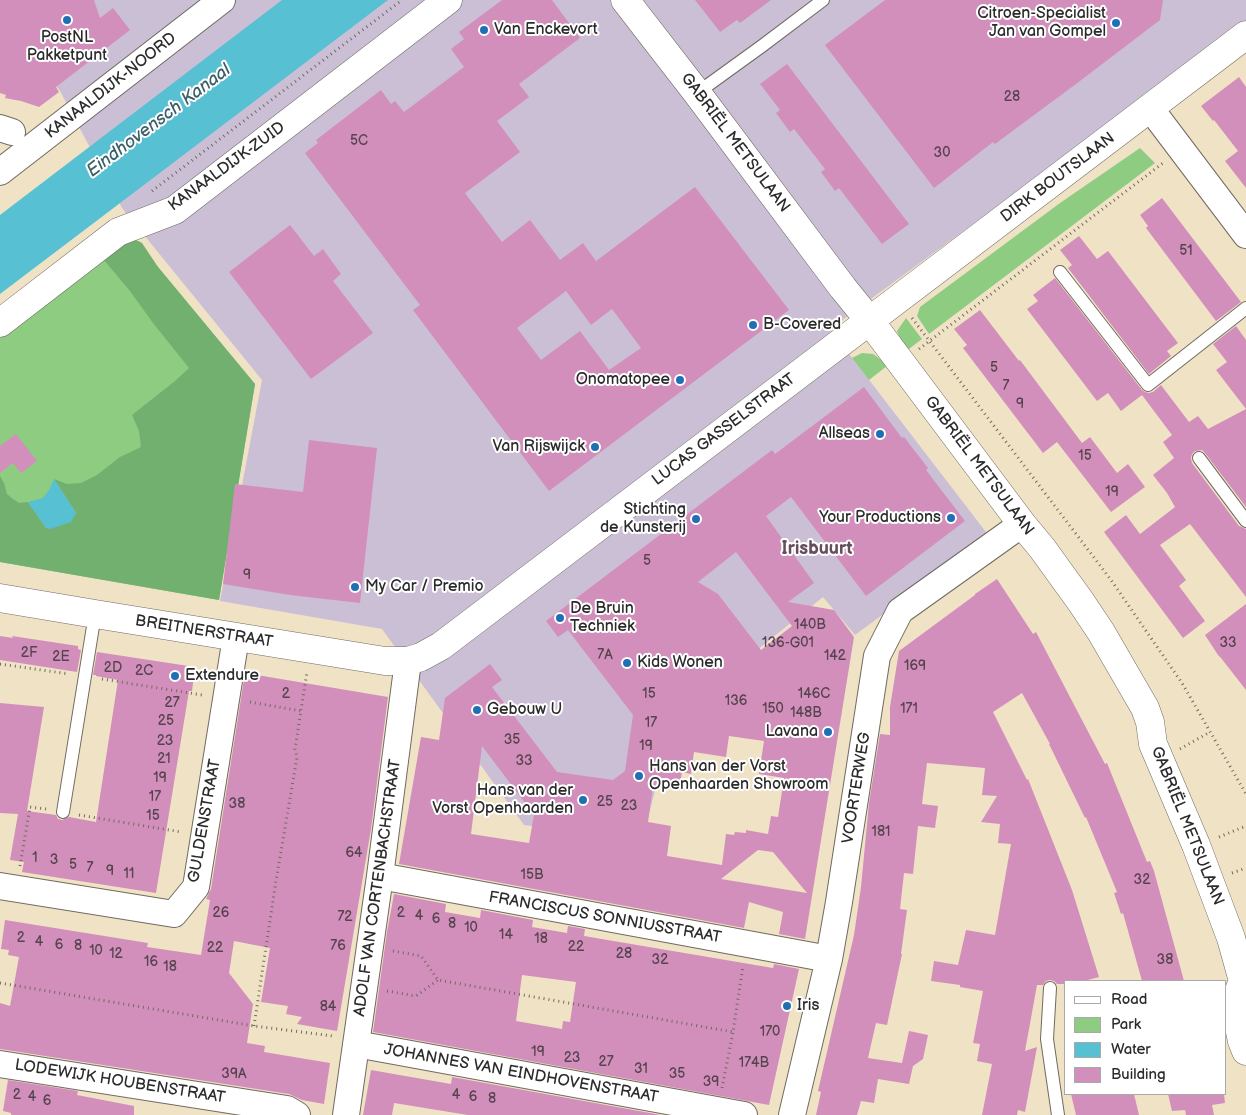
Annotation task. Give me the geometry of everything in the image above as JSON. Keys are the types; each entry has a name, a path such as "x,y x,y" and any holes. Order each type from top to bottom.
{"street":[{"name":"KANAALDIJK-NOORD","path":"0,172 222,0"},
{"name":"KANAALDIJK-ZUID","path":"0,323 118,232 175,210 448,0"},
{"name":"GABRIËL METSULAAN","path":"625,0 1042,548 1081,602 1123,668 1145,708 1150,722 1153,744 1160,761 1239,936 1244,983 1234,1003 1246,1051"},
{"name":"DIRK BOUTSLAAN","path":"869,320 1246,35"},
{"path":"1150,108 1246,234"},
{"name":"LUCAS GASSELSTRAAT","path":"408,660 421,657 441,646 869,320"},
{"name":"VOORTERWEG","path":"792,1115 829,959 877,656 900,611 1022,524"},
{"name":"BREITNERSTRAAT","path":"0,598 311,649 386,660 408,660"},
{"name":"GULDENSTRAAT","path":"8,887 174,914 196,887 236,637"},
{"name":"ADOLF VAN CORTENBACHSTRAAT","path":"346,1115 408,660"},
{"name":"FRANCISCUS SONNIUSSTRAAT","path":"380,876 829,959"},
{"name":"JOHANNES VAN EINDHOVENSTRAAT","path":"357,1041 744,1115"},
{"name":"LODEWIJK HOUBENSTRAAT","path":"0,1064 287,1109 297,1115"}],"lane":[{"path":"697,93 823,0"},
{"path":"1060,272 1148,385 1246,308"},
{"path":"1199,458 1246,520"},
{"path":"63,812 95,614"},
{"path":"1050,988 1047,1038 1058,1115"}],"path":[{"name":"KANAALDIJK-ZUID","path":"152,191 402,0"},
{"path":"901,363 1181,150"},
{"path":"897,299 1111,580 1182,683 1246,794"},
{"path":"254,1026 297,757 295,749 311,649"},
{"path":"0,664 301,711"},
{"path":"1160,761 1210,732"},
{"path":"8,887 30,807 204,836"},
{"path":"718,1110 747,944"},
{"path":"370,947 420,956 438,980 733,1032"},
{"path":"364,987 416,996 438,980"},
{"path":"0,983 254,1026 357,1041"}],"shaded area":[{"path":"0,0 1246,0 1246,26 1143,99 830,329 989,536 855,635 823,597 674,717 642,841 524,825 382,629 220,601 262,380 122,208 60,91"}],"green space":[{"path":"1140,148 1155,163 929,334 917,316 920,307 1060,203"},
{"path":"132,238 142,243 158,267 255,384 219,600 0,562 0,476 7,494 19,503 28,502 46,528 76,513 54,479 67,484 81,483 97,475 120,457 141,447 139,431 132,415 189,368 103,259"},
{"path":"139,241 158,267 255,384 219,600 0,562 0,336 103,259"},
{"path":"906,318 922,339 905,352 897,331"},
{"path":"862,353 873,354 887,366 869,380 852,358"}],"water":[{"name":"Eindhovensch Kanaal","path":"282,0 388,0 0,294 0,215"},
{"path":"54,479 76,513 71,522 50,529 46,528 28,502 43,498"}],"building":[{"path":"0,0 94,0 100,18 113,8 130,30 56,87 59,92 39,107 5,98 6,95 0,93"},
{"path":"502,0 552,0 580,38 519,84 529,97 497,121 520,152 465,193 502,242 530,220 560,260 583,243 596,261 695,187 789,310 549,491 413,310 420,305 305,153 318,143 316,140 381,90 391,104 395,101 404,112 464,67 451,49 464,39 459,32","holes":["566,291 591,325 612,309 641,348 609,370 580,331 541,360 517,328"]},
{"path":"695,0 771,0 740,23 737,20 720,32"},
{"path":"885,0 1163,0 1160,20 995,144 993,142 934,188 825,45"},
{"path":"787,64 909,224 882,244 839,188 835,191 821,172 825,169 794,129 790,132 776,113 780,110 760,84"},
{"path":"1239,77 1246,87 1246,188 1225,161 1238,151 1201,106"},
{"path":"1162,198 1241,302 1216,321 1146,228 1148,226 1140,215"},
{"path":"290,225 314,256 323,249 341,274 333,281 373,333 311,379 229,272"},
{"path":"1079,236 1097,259 1108,251 1178,343 1167,351 1171,356 1149,374 1068,268 1072,265 1060,250"},
{"path":"1055,278 1142,390 1149,393 1153,392 1161,385 1189,422 1198,416 1208,429 1246,409 1246,507 1202,450 1195,451 1191,458 1192,463 1239,526 1246,529 1246,597 1190,524 1160,545 1186,580 1179,586 1205,621 1183,638 1104,532 1126,515 1140,534 1175,507 1153,475 1174,458 1163,442 1172,435 1142,395 1121,411 1108,393 1097,401 1027,309 1038,301 1033,295"},
{"path":"980,310 1082,443 1090,437 1117,473 1128,464 1145,487 1111,512 1057,442 1043,453 963,348 967,345 954,329"},
{"path":"1236,326 1246,340 1246,409 1216,370 1227,362 1213,344"},
{"path":"864,387 902,438 904,437 928,468 926,470 965,521 866,596 791,497 766,516 814,583 788,602 834,610 854,637 805,939 779,934 783,912 749,902 744,928 399,864 421,737 439,740 445,698 490,664 502,680 492,687 557,772 613,780 625,771 633,715 568,630 558,637 546,621 772,450 775,454","holes":["736,552 792,626 761,650 718,594 698,582","729,736 764,741 759,774 784,778 778,817 771,816 768,834 746,830 746,833 735,832 734,835 726,834 722,865 667,856 671,826 648,822 653,787 679,790 682,772 691,774 694,752 726,757","482,746 534,815 529,843 471,834","758,850 773,852 807,893 721,879"]},
{"path":"16,434 37,461 21,473 13,463 0,473 0,446"},
{"path":"309,440 377,448 360,603 290,595 223,584 235,484 303,492"},
{"path":"997,579 1033,634 1036,632 1105,764 1107,763 1147,862 1150,861 1154,871 1184,980 1142,980 1123,913 1121,914 1114,893 1117,892 1086,817 1022,693 993,712 1028,779 1072,890 1099,977 1088,980 1064,980 1064,984 1057,984 1050,980 1046,981 1043,985 1037,985 1025,1051 1037,1047 1025,1112 1018,1110 1017,1115 982,1115 992,1064 977,1061 980,1044 973,1043 983,991 960,987 960,985 931,981 934,961 958,965 966,930 995,935 1011,844 998,843 1000,824 981,822 997,796 982,795 985,768 927,763 922,804 938,806 935,828 918,826 913,874 904,873 900,909 907,910 902,954 887,1025 876,1023 868,1058 902,1063 909,1031 928,1035 923,1059 913,1066 909,1084 878,1079 874,1103 861,1101 857,1115 816,1115 821,1092 818,1091 854,935 861,887 869,803 880,734 890,735 890,707 899,651"},
{"path":"1246,604 1246,690 1218,655 1205,635"},
{"path":"0,636 13,638 12,636 78,646 78,649 81,650 77,672 0,660"},
{"path":"97,652 195,667 192,691 189,691 156,893 22,872 24,862 10,860 18,814 0,813 0,703 44,707 27,811 56,815 58,819 62,820 69,817 96,822 118,680 93,675"},
{"path":"245,673 388,697 371,829 337,1031 297,1024 302,1017 286,1014 288,1006 261,1002 270,948 234,941 229,973 253,1004 247,1043 265,1046 264,1052 330,1063 324,1104 302,1100 289,1094 0,1049 0,1003 10,1006 19,957 8,955 9,950 1,949 5,920 148,943 147,947 201,955 210,900 206,899 211,889"},
{"path":"394,894 446,904 445,912 480,918 481,910 533,920 532,927 567,933 568,926 585,929 584,936 773,968 774,964 799,969 769,1105 373,1032","holes":["522,975 576,982 570,1022 563,1021 562,1029 516,1021"]},
{"path":"371,1070 451,1084 452,1077 661,1115 468,1115 394,1103 392,1115 363,1115"},
{"path":"8,1080 78,1091 77,1095 134,1106 134,1115 11,1115 11,1113 3,1111"},
{"path":"1071,1095 1134,1095 1139,1115 1076,1115"},
{"path":"1168,1095 1224,1095 1225,1103 1212,1105 1214,1115 1186,1115 1185,1110 1172,1111"}],"place":[{"name":"PostNL Pakketpunt","path":"67,20"},
{"name":"Citroen-Specialist Jan van Gompel","path":"1116,23"},
{"name":"Van Enckevort","path":"484,30"},
{"name":"B-Covered","path":"753,325"},
{"name":"Onomatopee","path":"680,380"},
{"name":"Allseas","path":"880,434"},
{"name":"Van Rijswijck","path":"595,447"},
{"name":"Your Productions","path":"951,518"},
{"name":"Stichting de Kunsterij","path":"696,519"},
{"name":"My Car / Premio","path":"355,587"},
{"name":"De Bruin Techniek","path":"560,618"},
{"name":"Kids Wonen","path":"627,663"},
{"name":"Extendure","path":"175,676"},
{"name":"Gebouw U","path":"477,710"},
{"name":"Lavana","path":"828,732"},
{"name":"Hans van der Vorst Openhaarden Showroom","path":"639,776"},
{"name":"Hans van der Vorst Openhaarden","path":"583,800"},
{"name":"Iris","path":"787,1006"}],"district":[{"name":"Irisbuurt","path":"817,549"}]}
